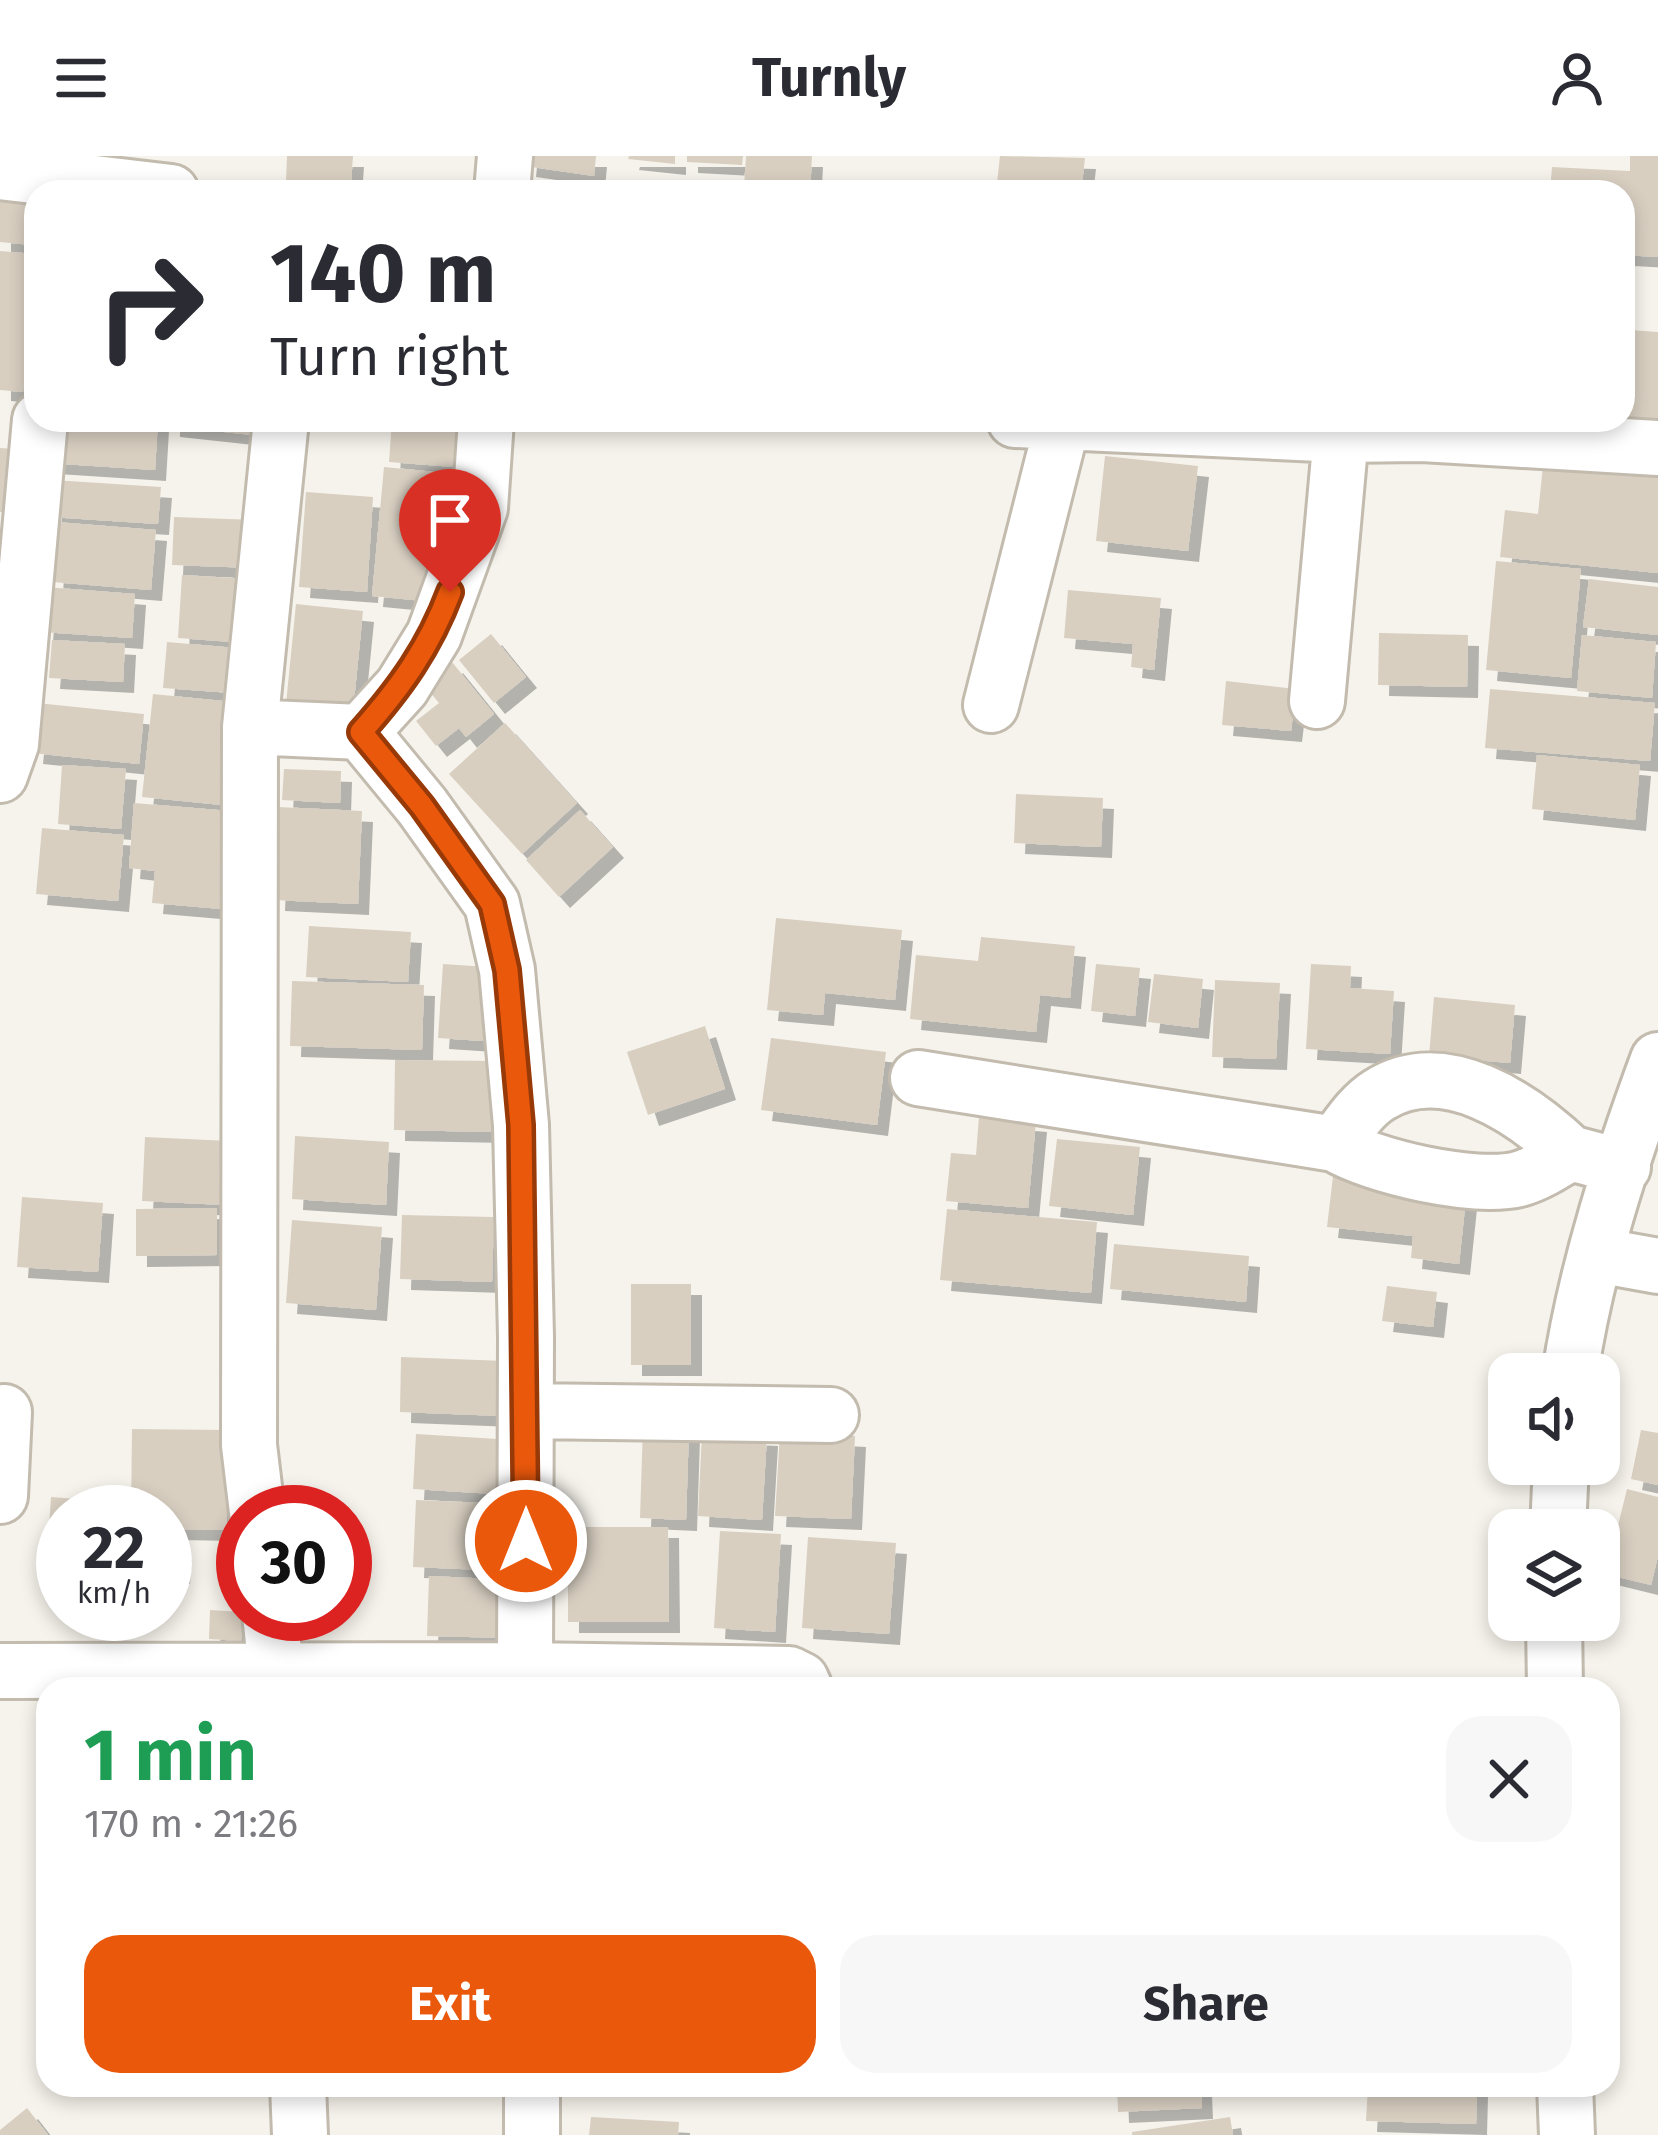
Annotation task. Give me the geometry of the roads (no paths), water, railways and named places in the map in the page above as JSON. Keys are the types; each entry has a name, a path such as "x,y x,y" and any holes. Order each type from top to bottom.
{"street":[{"path":"0,172 38,180"},
{"path":"0,775 11,745 39,432"},
{"path":"254,1485 249,1445 250,727 280,432"},
{"path":"361,732 402,686 434,635 481,508 485,432"},
{"path":"991,705 1061,432"},
{"path":"1282,432 1422,434 1658,448"},
{"path":"1317,701 1341,435"},
{"path":"250,727 361,732 422,806 492,904 507,970 521,1125 526,1677"},
{"path":"1573,1353 1623,1167 1648,1115 1658,1060"},
{"path":"918,1078 1335,1144 1386,1167 1481,1180 1516,1180 1570,1153"},
{"path":"1335,1144 1376,1096 1408,1082 1475,1089 1514,1107 1570,1153 1623,1167"},
{"path":"1597,1255 1658,1266"},
{"path":"526,1411 831,1415"},
{"path":"0,1496 4,1412"},
{"path":"273,1641 278,1677"},
{"path":"1555,1641 1555,1677"},
{"path":"0,1671 208,1677"},
{"path":"657,1677 794,1677"},
{"path":"298,2097 300,2135"},
{"path":"532,2097 532,2135"},
{"path":"1565,2097 1567,2135"}]}
